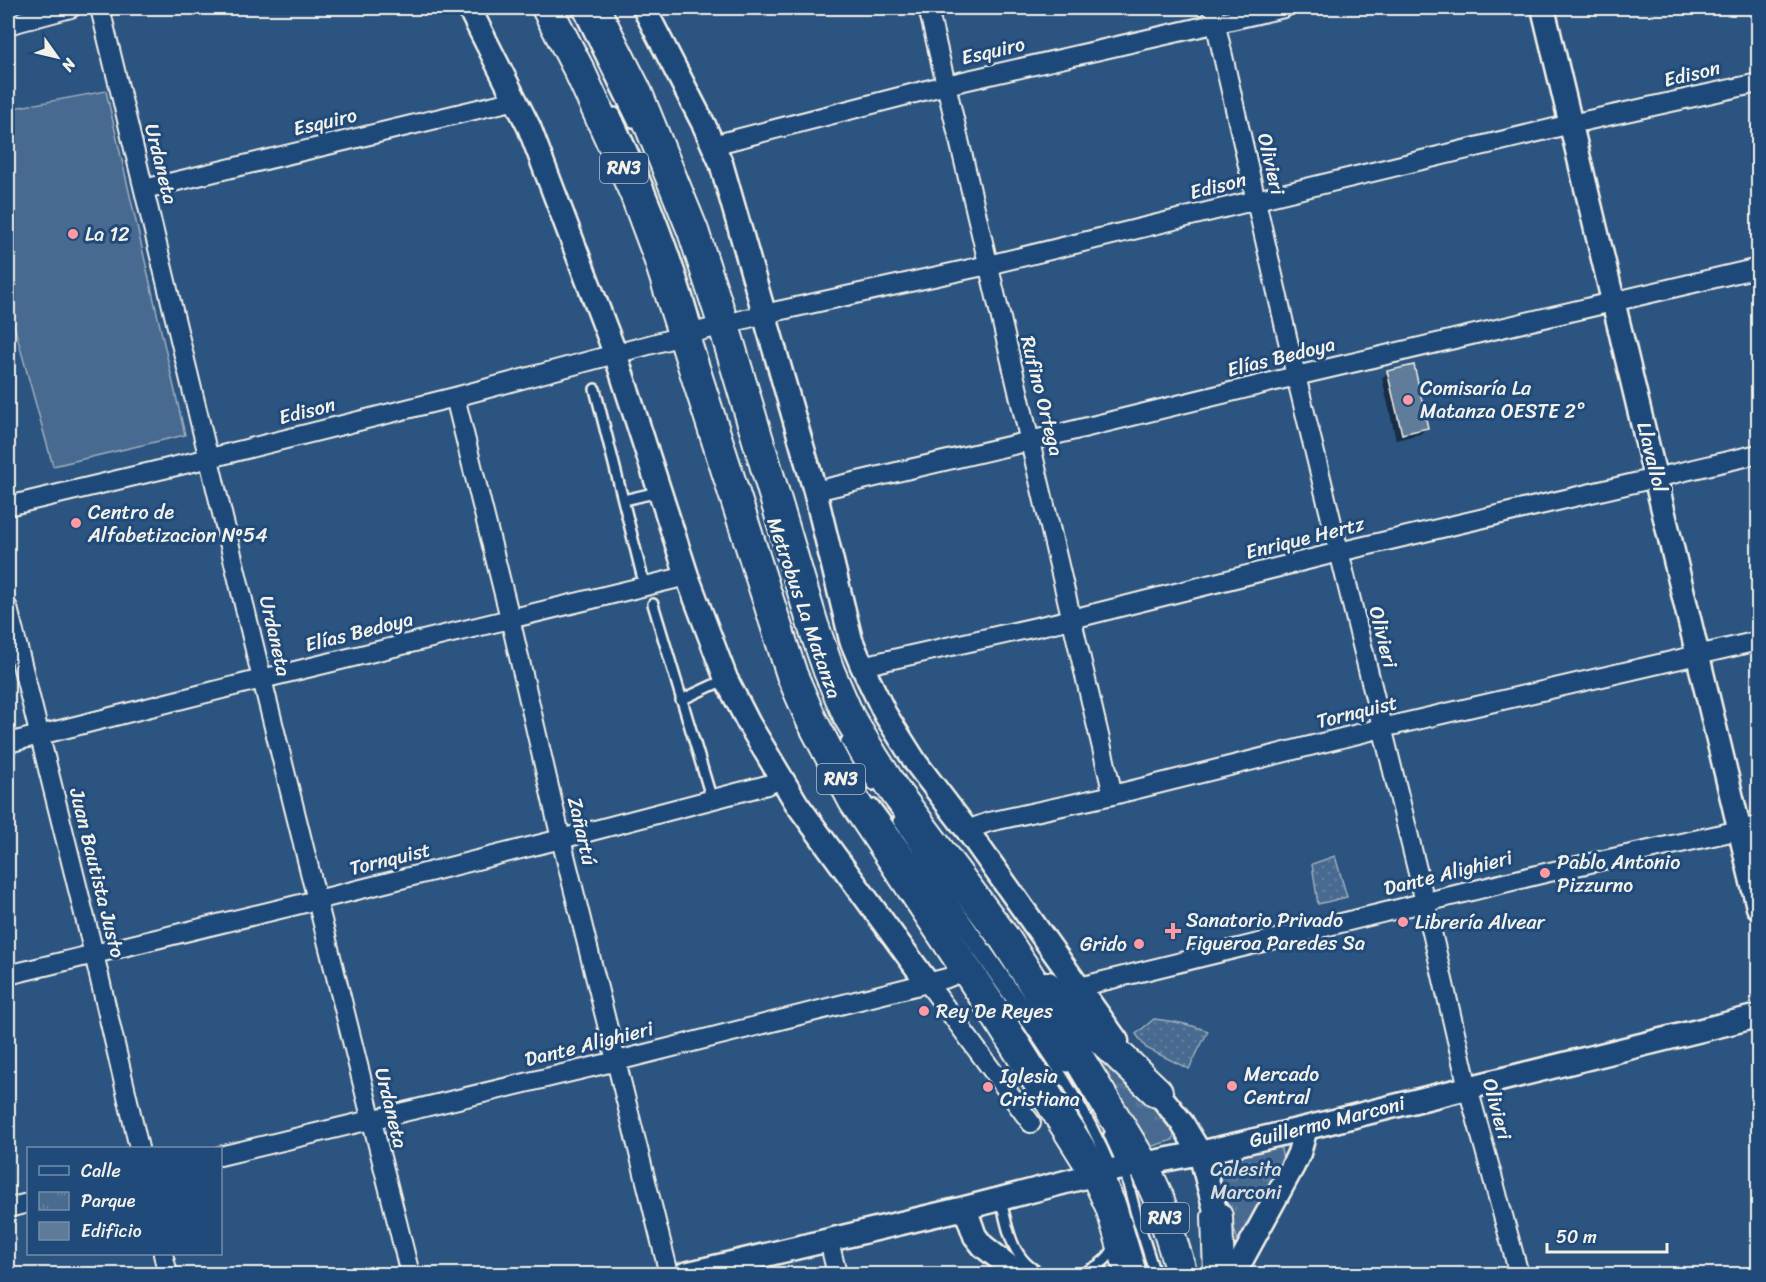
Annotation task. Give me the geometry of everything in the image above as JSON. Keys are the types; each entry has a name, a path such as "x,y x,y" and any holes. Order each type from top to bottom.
{"highway":[{"name":"RN3","path":"547,8 580,72 636,193 657,252 708,334 829,671 849,717 896,793 1005,939 1118,1172 1111,1208 1131,1275"},
{"name":"RN3","path":"594,8 636,91 693,231 708,334 792,675 811,719 854,801 996,1014 1118,1172 1158,1197 1182,1275"},
{"path":"1005,939 1060,1001 1157,1092"},
{"name":"RN3","path":"1217,1217 1220,1275"}],"street":[{"path":"8,25 71,8"},
{"name":"Urdaneta","path":"100,8 316,900 410,1275"},
{"path":"469,8 529,126 615,353 687,576 726,679 748,724 796,804 1031,1123"},
{"path":"644,8 721,163 815,491 851,640 862,666 901,742 967,830 1123,1049 1182,1123 1200,1153 1233,1275"},
{"name":"Rufino Ortega","path":"928,8 1113,795"},
{"name":"Esquiro","path":"713,145 1214,15 1284,8"},
{"name":"Llavallol","path":"1543,8 1698,655 1749,829 1758,907"},
{"name":"Olivieri","path":"1214,15 1296,376 1425,902 1468,1088 1519,1275"},
{"name":"Edison","path":"8,506 455,397 615,353 708,334 764,314 988,265 1571,124 1758,83"},
{"name":"Esquiro","path":"144,189 516,100"},
{"name":"Elías Bedoya","path":"815,491 1758,268"},
{"name":"Zañartú","path":"455,397 669,1275"},
{"name":"Enrique Hertz","path":"862,666 1072,619 1339,552 1758,454"},
{"name":"Elías Bedoya","path":"8,743 687,576"},
{"name":"Juan Bautista Justo","path":"8,608 94,954 139,1147"},
{"name":"Tornquist","path":"967,830 989,822 1113,795 1382,728 1758,641"},
{"name":"Tornquist","path":"8,975 561,839 767,785 781,779"},
{"name":"Dante Alighieri","path":"1079,987 1545,873 1749,829"},
{"name":"Dante Alighieri","path":"222,1156 616,1061 947,978 966,970"},
{"name":"Guillermo Marconi","path":"685,1275 1001,1198 1306,1128 1758,1016"},
{"path":"1233,1275 1293,1166 1306,1128"},
{"path":"8,1208 27,1203"},
{"path":"965,1208 975,1236 983,1246 1019,1275"},
{"path":"829,1241 837,1275"},
{"path":"164,1255 168,1275"}],"lane":[{"path":"577,8 635,128"},
{"path":"611,105 640,167 690,300 732,388"},
{"path":"595,389 645,587"},
{"path":"624,500 661,491"},
{"path":"653,604 712,800"},
{"path":"681,700 726,679"},
{"path":"838,728 880,794"},
{"path":"868,798 900,839 1070,1089 1118,1172"},
{"path":"892,812 1090,1103"},
{"path":"1106,1130 1118,1172 1136,1214 1155,1275"},
{"path":"1001,1198 1009,1235 1016,1251 1036,1272 1043,1275"},
{"path":"1081,1275 1110,1255 1118,1232"}],"green space":[{"name":"La 12","path":"106,91 185,435 53,466 8,304 8,164 14,162 8,139 8,109"},
{"path":"1335,856 1347,897 1318,904 1312,864"},
{"path":"1064,1016 1122,1073 1169,1125 1174,1135 1173,1140 1146,1148"},
{"path":"1154,1019 1195,1026 1208,1031 1189,1069 1146,1048 1136,1034"},
{"name":"Calesita Marconi","path":"1277,1146 1281,1149 1284,1164 1238,1242 1218,1171 1219,1166 1224,1161"}],"building":[{"name":"Comisaría La Matanza OESTE 2°","path":"1414,365 1428,428 1402,434 1387,371"}],"place":[{"name":"La 12","path":"73,234"},
{"name":"Comisaría La Matanza OESTE 2°","path":"1408,400"},
{"name":"Centro de Alfabetizacion Nº54","path":"76,523"},
{"name":"Pablo Antonio Pizzurno","path":"1545,873"},
{"name":"Librería Alvear","path":"1403,922"},
{"name":"Sanatorio Privado Figueroa Paredes Sa","path":"1173,931"},
{"name":"Grido","path":"1139,944"},
{"name":"Rey De Reyes","path":"924,1011"},
{"name":"Mercado Central","path":"1232,1086"},
{"name":"Iglesia Cristiana","path":"988,1087"}]}
